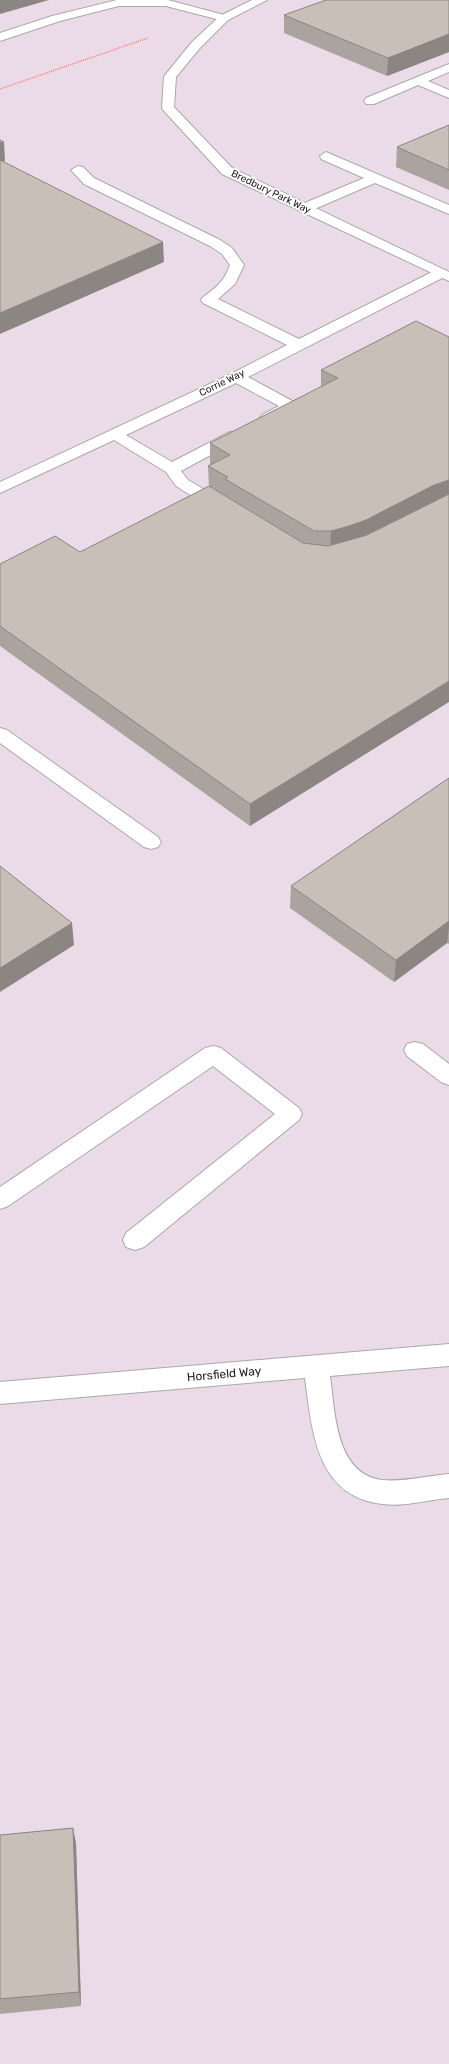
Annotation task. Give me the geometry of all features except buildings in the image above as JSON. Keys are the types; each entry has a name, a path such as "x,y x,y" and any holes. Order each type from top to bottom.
{"street":[{"name":"Bredbury Park Way","path":"261,0 224,18 196,46 170,77 168,108 227,171 445,275"},
{"path":"0,37 56,18 119,3 164,1 224,18"},
{"path":"0,26 23,29"},
{"path":"370,101 449,68"},
{"path":"418,81 449,94"},
{"path":"326,156 449,210"},
{"path":"78,170 90,181 215,243 227,251 237,264 233,278 223,290 208,300 299,345"},
{"path":"304,208 375,178"},
{"name":"Corrie Way","path":"0,488 236,377 445,275"},
{"path":"172,469 291,406 236,377"},
{"path":"116,434 172,469 182,483 235,515"},
{"path":"0,734 151,842"},
{"path":"415,1050 449,1076"},
{"path":"0,1199 213,1054 291,1114 135,1240"},
{"name":"Horsfield Way","path":"0,1393 449,1355"},
{"path":"316,1366 328,1446 342,1474 359,1487 381,1492 449,1486"}],"path":[{"path":"0,89 130,43 152,37"}],"shaded area":[{"path":"0,0 449,0 449,2064 0,2064"}]}
